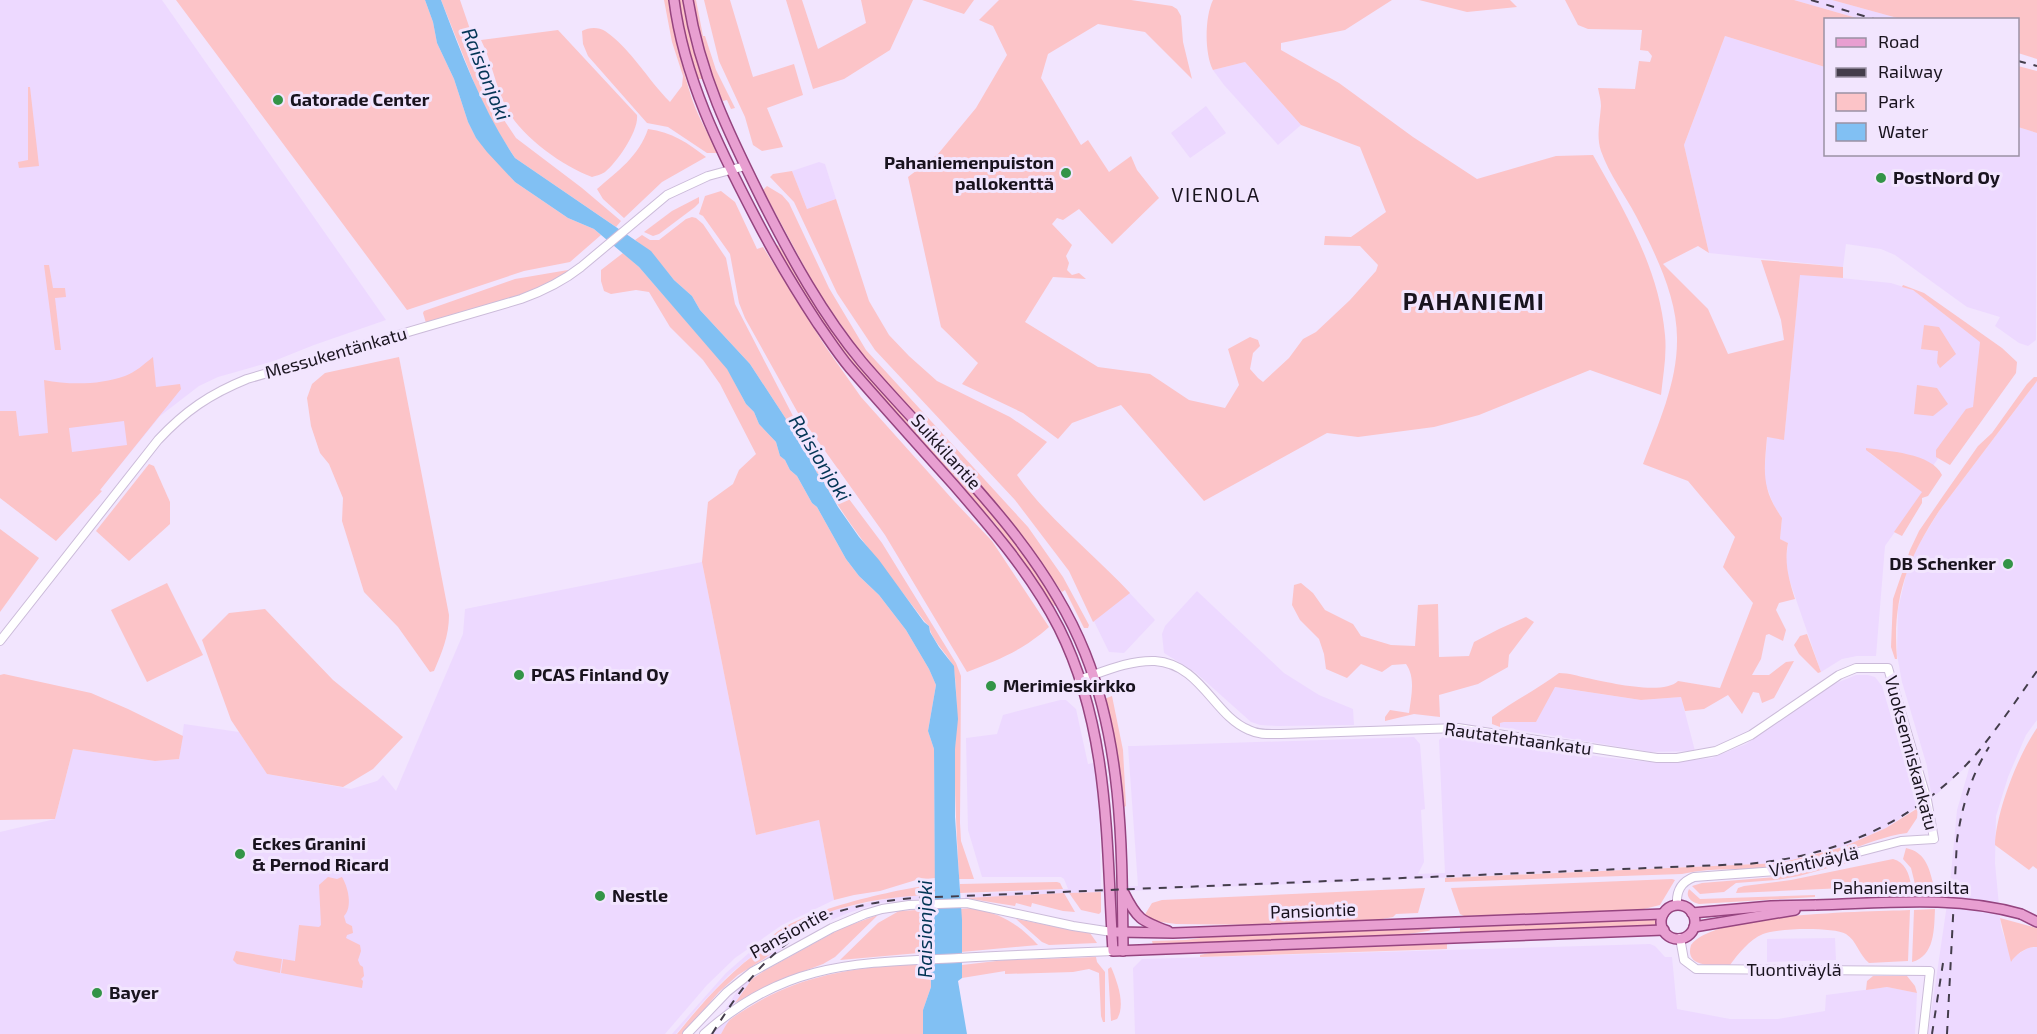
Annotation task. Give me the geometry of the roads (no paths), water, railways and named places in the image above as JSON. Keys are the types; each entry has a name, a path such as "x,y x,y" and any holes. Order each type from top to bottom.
{"main road":[{"name":"Suikkilantie","path":"674,0 681,37 696,91 711,129 783,269 847,364 992,528 1017,560 1059,628 1079,680 1102,768 1112,932 1118,951"},
{"name":"Suikkilantie","path":"688,0 694,33 709,87 745,166 796,263 833,324 861,361 996,513 1031,556 1068,617 1084,651 1103,709 1113,758 1120,811 1123,933 1118,951"},
{"path":"1123,891 1138,917 1173,933"},
{"name":"Pahaniemensilta","path":"1816,905 1941,901 1977,904 2037,920"},
{"path":"1677,905 1686,907 1692,913 1695,922 1689,934 1680,938 1672,937 1664,930 1663,914 1669,908 1677,905"},
{"path":"1692,913 1763,906 1816,905"},
{"path":"1694,927 1816,905"},
{"name":"Pansiontie","path":"1112,932 1173,933 1663,914"},
{"name":"Pansiontie","path":"1118,951 1664,930"}],"street":[{"name":"Messukentänkatu","path":"0,641 158,440 181,416 205,399 247,379 521,300 568,278 650,208 677,189 708,176 745,166"},
{"name":"Rautatehtaankatu","path":"1079,680 1139,662 1168,663 1191,676 1245,728 1263,734 1458,728 1657,758 1677,758 1716,752 1750,735 1839,675 1856,668 1888,668"},
{"name":"Vuoksenniskankatu","path":"1888,668 1927,800 1934,839"},
{"name":"Vientiväylä","path":"1677,905 1676,895 1681,886 1687,880 1694,878 1789,870 1908,840 1934,839"},
{"name":"Pansiontie","path":"687,1034 727,992 747,976 804,942 865,914 897,907 967,903 1112,932"},
{"name":"Tuontiväylä","path":"1680,938 1684,960 1696,969 1930,971 1923,1034"},
{"name":"Pansiontie","path":"704,1034 756,995 805,974 860,963 1118,951"}],"water":[{"path":"425,0 441,0 483,101 515,158 651,251 674,280 692,296 700,310 750,364 803,445 838,507 929,626 939,647 954,666 958,719 955,749 955,817 962,920 962,978 958,981 967,1034 923,1034 923,1010 931,987 930,937 935,909 934,749 928,731 936,685 929,669 906,630 879,595 859,576 846,559 817,507 812,503 797,476 780,456 776,442 759,424 727,369 639,267 594,229 568,218 515,182 476,138 468,122 454,79 437,43"}],"railway":[{"path":"1811,0 1870,18"},
{"path":"2019,61 2037,66"},
{"path":"781,935 812,920 845,910 878,902 913,898 1746,864 1779,860 1843,844 1902,816 1929,798 1978,752 2037,671"},
{"path":"1947,1034 1957,840 1968,792 1989,747"},
{"path":"712,1034 751,978 775,954 802,933"},
{"path":"1932,1034 1943,963"}],"place":[{"name":"Gatorade Center","path":"278,100"},
{"name":"Pahaniemenpuiston pallokenttä","path":"1066,173"},
{"name":"PostNord Oy","path":"1881,178"},
{"name":"DB Schenker","path":"2008,564"},
{"name":"PCAS Finland Oy","path":"519,675"},
{"name":"Merimieskirkko","path":"991,686"},
{"name":"Eckes Granini & Pernod Ricard","path":"240,854"},
{"name":"Nestle","path":"600,896"},
{"name":"Bayer","path":"97,993"}],"district":[{"name":"VIENOLA","path":"1216,195"},
{"name":"PAHANIEMI","path":"1474,302"}],"water label":[{"name":"Raisionjoki","path":"486,74"},
{"name":"Raisionjoki","path":"820,458"},
{"name":"Raisionjoki","path":"925,929"}]}
